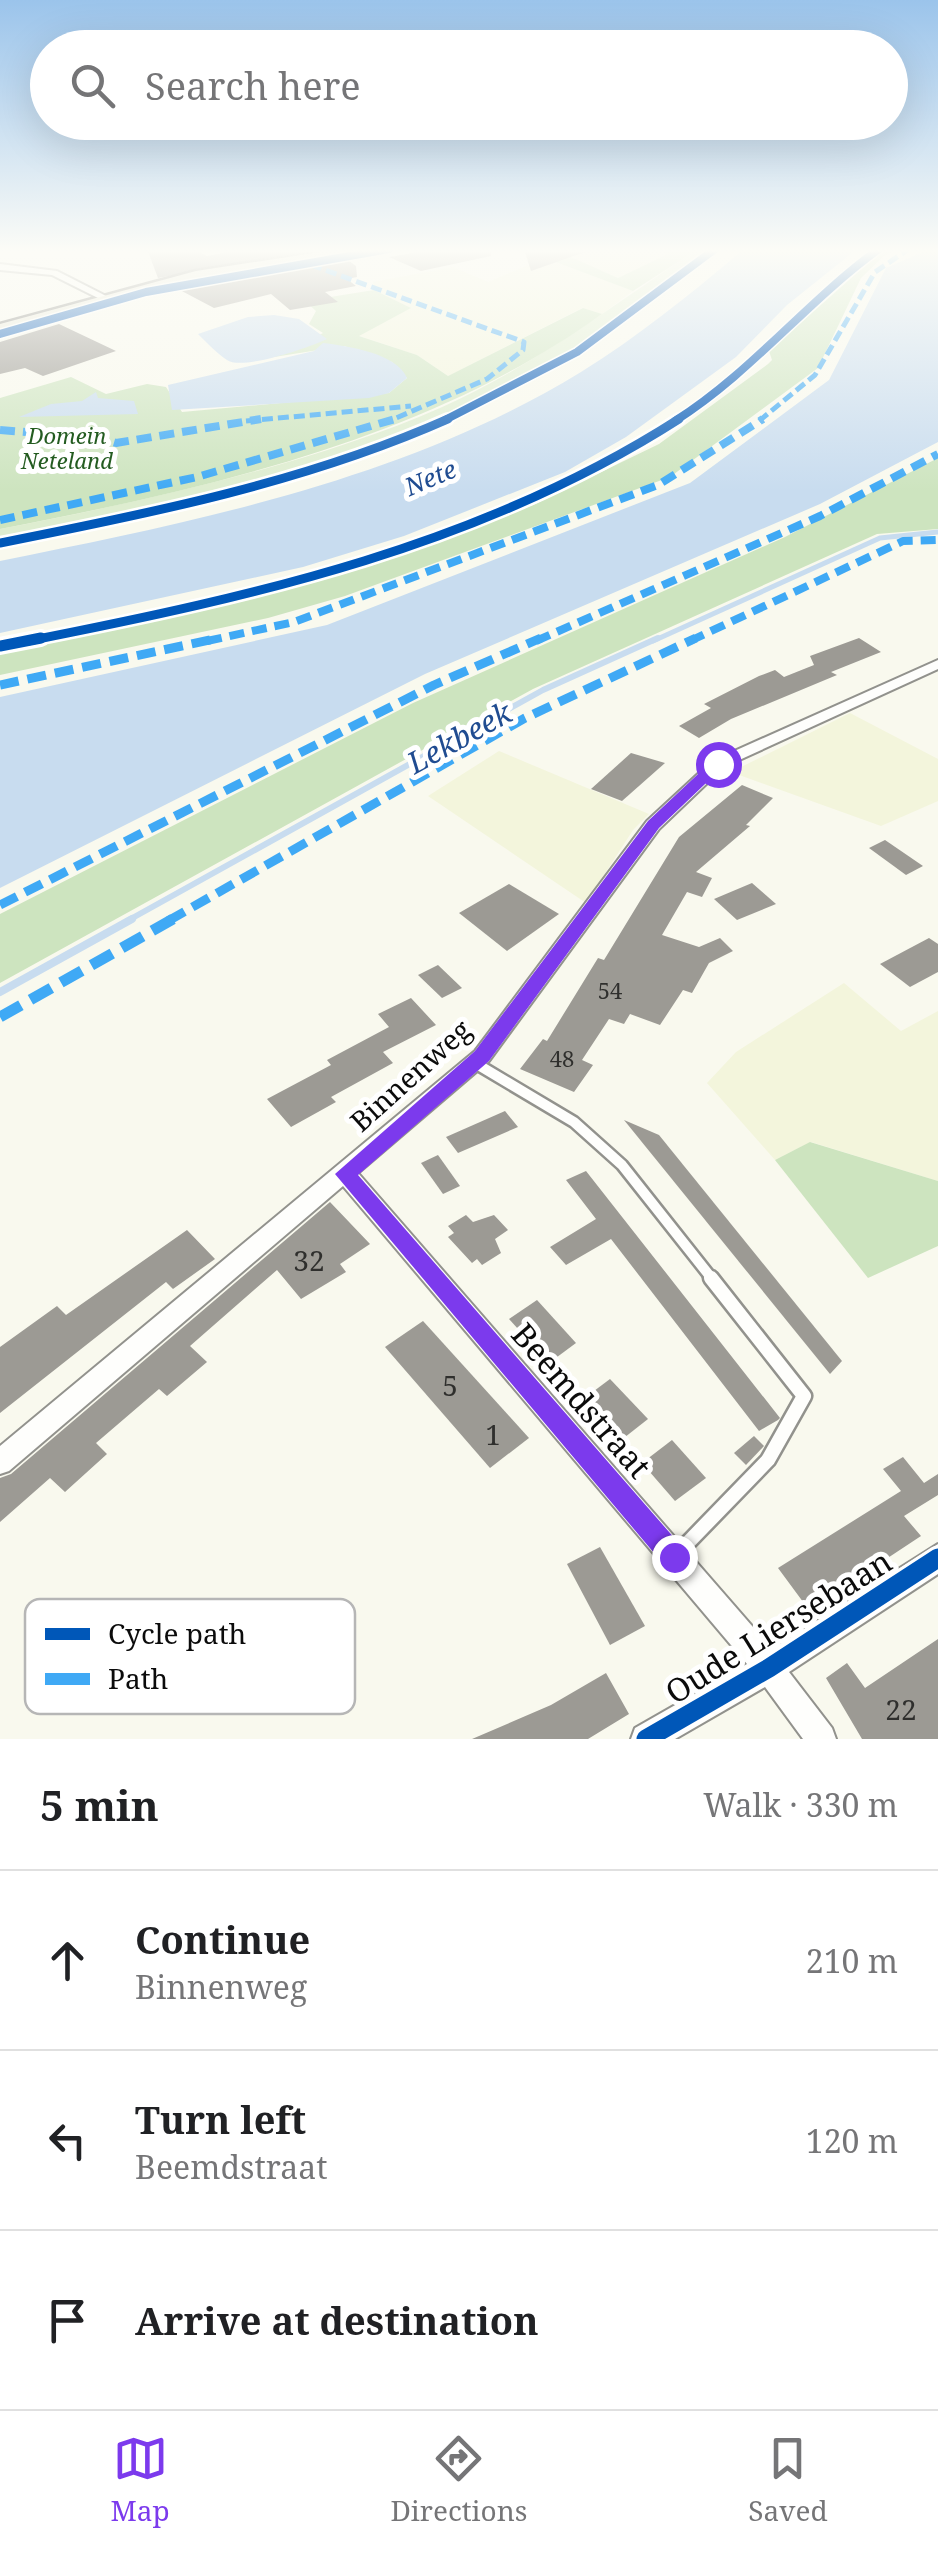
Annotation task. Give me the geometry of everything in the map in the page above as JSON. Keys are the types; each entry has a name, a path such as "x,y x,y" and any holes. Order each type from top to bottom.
{"street":[{"name":"Binnenweg","path":"0,1462 475,1062 653,824 718,764 938,664"},
{"name":"Beemdstraat","path":"345,1174 769,1668 822,1739"},
{"name":"Oude Liersebaan","path":"646,1739 769,1668 938,1558"}],"lane":[{"path":"0,543 222,494 362,451 450,417 553,367 609,330"},
{"path":"475,1062 574,1122 622,1165 804,1396 768,1460 674,1557"}],"green space":[{"name":"Domein Neteland","path":"319,330 370,330 359,336 417,355 448,376 539,330 577,330 464,395 314,453 157,496 0,529 0,398 71,377 106,394 147,384 166,387 182,412 389,393 407,378 392,362 344,346 255,360 284,354 323,333"},
{"path":"367,330 538,330 448,376 417,355 357,335"},
{"path":"577,330 602,330 499,393 362,450 218,493 0,539 0,529 166,494 337,447 440,408"},
{"path":"793,330 836,330 818,368 670,477 345,596 268,618 0,675 0,650 197,610 373,565 533,505 659,444 768,364 772,360 769,351"},
{"path":"938,458 938,529 877,534 533,689 0,983 0,914 413,703 785,537"},
{"path":"850,713 938,759 938,801 881,826 731,772"},
{"path":"499,751 649,814 633,830 586,903 428,796"},
{"path":"844,983 901,1031 938,1011 938,1181 811,1142 775,1160 707,1083 736,1052"},
{"path":"810,1142 938,1181 938,1246 868,1278 775,1160"}],"water":[{"path":"209,330 315,330 327,339 277,357 235,363 198,334"},
{"name":"Nete","path":"643,330 762,330 736,357 626,437 565,472 404,536 303,567 0,633 0,561 225,512 373,468 514,409"},
{"path":"854,330 938,330 938,442 820,504 425,674 0,888 0,697 327,625 690,483 829,380"},
{"path":"323,343 382,357 402,369 407,378 389,393 369,398 172,410 168,385 314,351"},
{"path":"96,392 98,398 134,401 138,414 19,417 51,404 82,401"}],"building":[{"path":"39,330 72,330 116,351 43,376 25,368 0,374 0,342"},
{"path":"859,638 881,652 831,672 837,675 731,719 699,738 679,726 711,708 704,704 759,676 775,670 784,677 814,665 810,656"},
{"path":"631,753 665,763 622,801 591,789"},
{"path":"742,785 773,798 746,825 750,826 696,872 712,878 702,897 687,892 662,935 699,947 720,938 733,951 709,963 692,993 683,990 660,1025 630,1014 624,1024 609,1019 582,1060 593,1065 574,1092 520,1069 543,1039 547,1041 598,958 604,960 679,837"},
{"path":"885,840 923,866 906,875 869,848"},
{"path":"752,883 776,904 737,920 714,899"},
{"path":"509,884 559,914 507,951 459,913"},
{"path":"929,938 938,944 938,972 910,987 880,964"},
{"path":"438,965 462,988 442,998 418,975"},
{"path":"411,998 436,1025 383,1052 393,1063 331,1097 336,1102 291,1127 267,1099 331,1065 327,1060 389,1027 378,1014"},
{"path":"505,1111 518,1127 458,1153 446,1137"},
{"path":"624,1120 659,1135 842,1361 830,1374"},
{"path":"438,1155 460,1186 443,1194 421,1163"},
{"path":"586,1171 778,1420 759,1431 611,1239 566,1265 550,1247 596,1219 566,1180"},
{"path":"330,1202 370,1244 340,1264 346,1272 301,1299 277,1270 190,1346 207,1362 167,1396 159,1389 96,1443 107,1454 65,1492 50,1478 0,1522 0,1478 11,1474"},
{"path":"466,1215 473,1222 494,1215 508,1230 495,1239 501,1253 482,1265 477,1259 472,1263 448,1237 454,1233 448,1226"},
{"path":"187,1230 215,1259 173,1289 166,1282 0,1413 0,1347 57,1306 66,1315"},
{"path":"537,1300 576,1343 549,1363 509,1319"},
{"path":"423,1321 529,1438 490,1468 385,1347"},
{"path":"610,1379 648,1419 620,1441 582,1400"},
{"path":"754,1436 764,1446 746,1465 734,1453"},
{"path":"672,1440 706,1478 675,1501 642,1463"},
{"path":"903,1457 924,1483 938,1474 938,1495 904,1516 921,1536 809,1610 778,1568 901,1491 883,1469"},
{"path":"600,1547 645,1626 610,1645 567,1564"},
{"path":"938,1639 938,1739 862,1739 826,1678 847,1663 865,1688"},
{"path":"606,1673 629,1714 588,1739 472,1739 551,1705"}],"waterway":[{"name":"Lekbeek","path":"653,641 880,538 938,532"},
{"name":"Lekbeek","path":"127,921 543,690 658,638"},
{"name":"Lekbeek","path":"0,992 132,919"}],"marked path":[{"path":"0,520 278,456 430,406 487,379 523,350 524,342 491,330"},
{"path":"0,685 294,622 658,485 741,434 802,388 827,359 842,330"},
{"path":"0,430 58,438 99,438 116,443 290,414 411,406"},
{"path":"0,905 434,685 820,516 938,454"},
{"path":"0,1017 525,718 903,541 938,540"}],"cycle path":[{"path":"0,334 13,330"},
{"path":"0,543 215,497 356,455 492,399 556,365 607,330"},
{"path":"0,646 272,588 362,564 450,534 536,499 618,458 696,408 784,330"},
{"path":"646,1739 769,1668 938,1558"}],"route":[{"path":"674,1557 345,1174 482,1056 653,824 718,764"}]}
